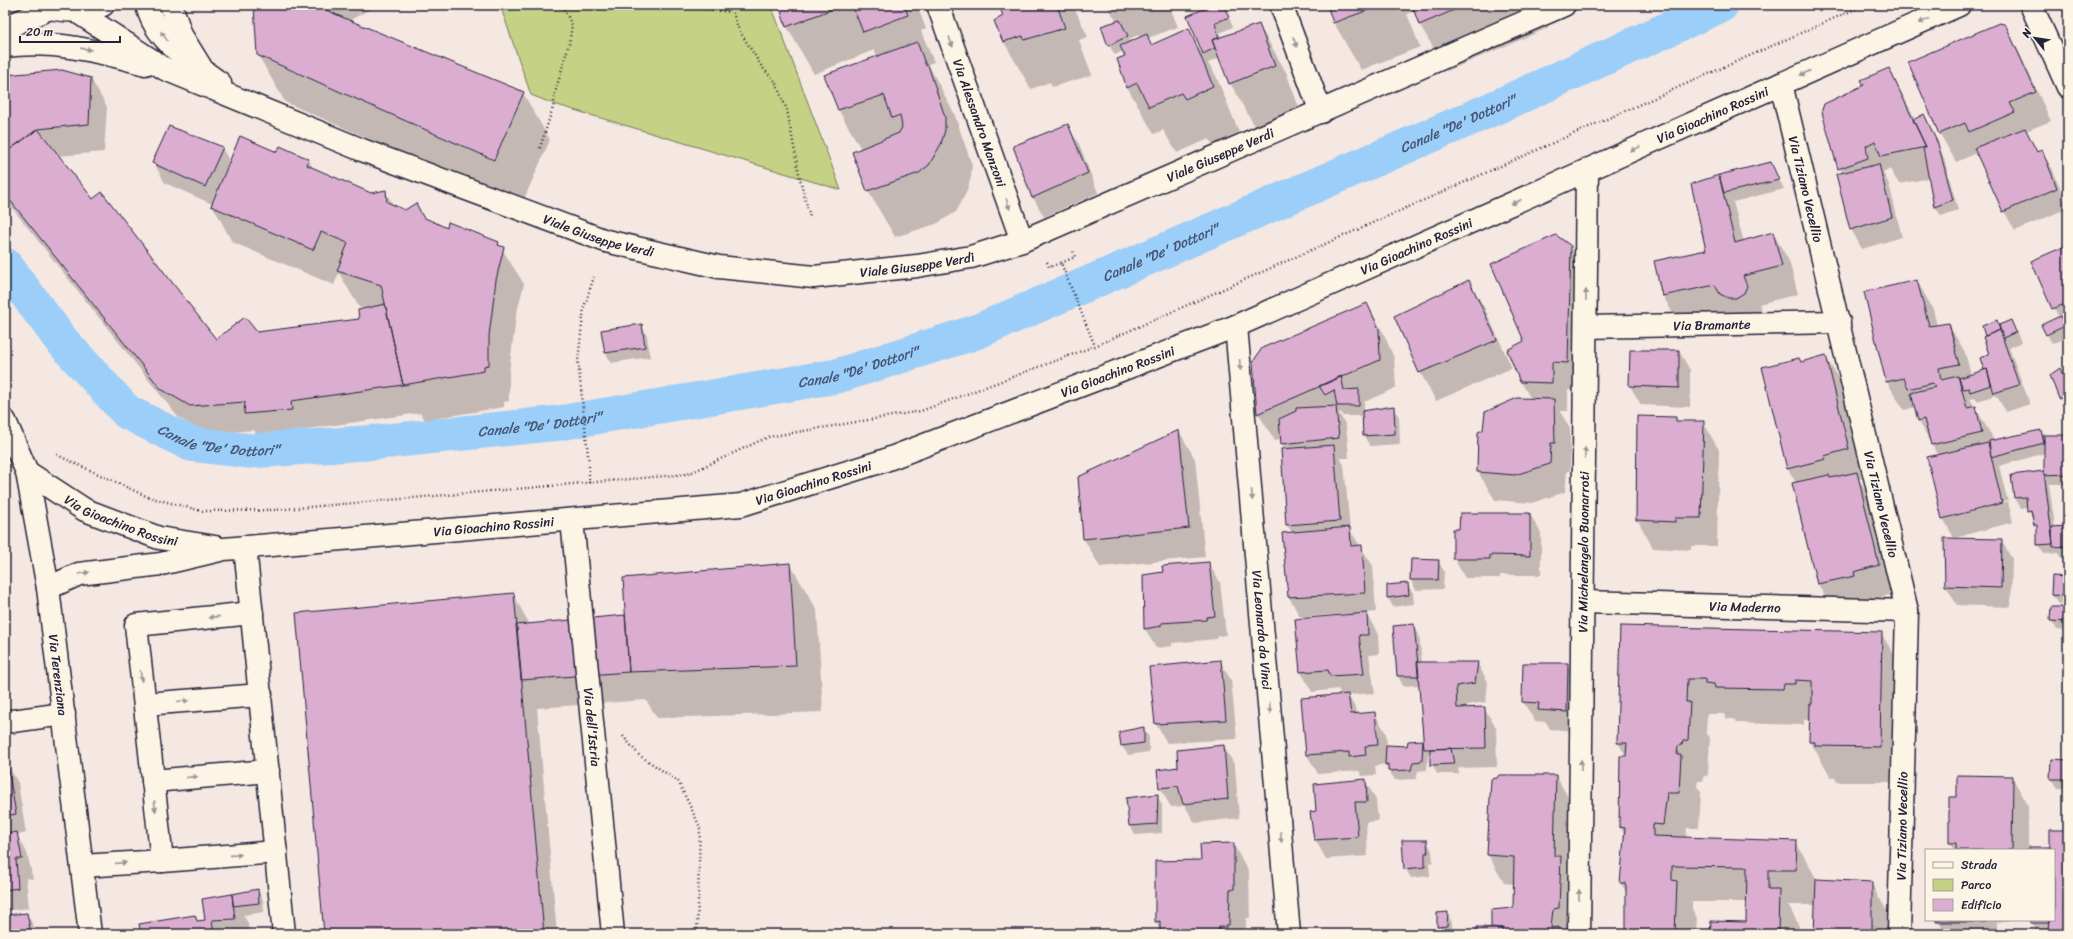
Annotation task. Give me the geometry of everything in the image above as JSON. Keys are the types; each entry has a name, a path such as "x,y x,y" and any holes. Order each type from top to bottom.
{"street":[{"path":"5,28 45,7 76,11 103,5"},
{"path":"147,5 149,16 172,47 249,103"},
{"path":"171,5 181,35 204,71"},
{"name":"Via Alessandro Manzoni","path":"938,5 1022,241"},
{"path":"1281,5 1321,112"},
{"name":"Via Gioachino Rossini","path":"48,588 79,574 161,564 235,548 741,505 883,461 1236,326 1959,5"},
{"path":"2031,5 2068,87"},
{"name":"Viale Giuseppe Verdi","path":"249,103 389,161 606,241 719,267 814,277 917,266 971,257 1022,241 1321,112 1553,7"},
{"path":"76,11 165,69"},
{"path":"5,46 22,44 60,45 99,51 165,69 249,103"},
{"name":"Via Tiziano Vecellio","path":"1781,84 1907,611 1899,934"},
{"name":"Via Michelangelo Buonarroti","path":"1579,934 1587,171"},
{"name":"Via Bramante","path":"1586,327 1839,322"},
{"name":"Via Leonardo da Vinci","path":"1236,326 1289,934"},
{"name":"Via Terenziana","path":"5,421 27,472 48,588 90,934"},
{"name":"Via Gioachino Rossini","path":"27,472 85,510 159,538 235,548"},
{"name":"Via dell'Istria","path":"572,520 613,934"},
{"path":"235,548 252,613 284,934"},
{"name":"Via Maderno","path":"1583,602 1907,611"},
{"path":"162,861 136,625 252,613"},
{"path":"144,704 261,695"},
{"path":"5,722 64,714"},
{"path":"153,781 268,771"},
{"path":"82,866 276,852"}],"path":[{"path":"540,148 554,104 555,93 569,44 572,25 562,5"},
{"path":"696,5 710,10 731,12"},
{"path":"730,5 731,12 739,30 762,67 775,81 787,110 800,179 810,217"},
{"path":"55,454 148,497 202,511 274,510 688,474 768,437 922,411 1095,346 1864,5"},
{"path":"1047,262 1049,267 1075,257 1073,251"},
{"path":"1061,262 1084,323 1095,346"},
{"path":"589,483 589,464 578,361 584,308 594,277"},
{"path":"619,732 639,755 678,781 700,827 697,934"}],"green space":[{"path":"500,5 771,5 841,190 554,104 531,95"}],"building":[{"path":"254,5 324,5 324,9 344,18 524,92 494,160 257,55"},
{"path":"779,5 843,5 786,27"},
{"path":"852,5 904,5 908,15 863,32"},
{"path":"999,5 1057,5 1065,28 1024,40 1023,36 1003,42 994,21 1003,16"},
{"path":"1213,5 1223,5 1229,17 1215,23 1219,38 1212,40 1215,48 1203,54 1187,16"},
{"path":"1327,5 1382,5 1333,23"},
{"path":"1412,5 1466,5 1419,25"},
{"path":"1120,20 1128,36 1108,46 1101,26"},
{"path":"1999,23 2004,24 2007,28 2036,92 2010,103 2015,112 1969,132 1965,123 1939,134 1908,62"},
{"path":"1259,24 1275,66 1229,84 1212,40"},
{"path":"1189,28 1213,86 1185,99 1181,93 1149,107 1137,83 1127,88 1117,59 1125,56 1120,46 1147,34 1151,45"},
{"path":"917,42 926,66 928,65 945,117 945,130 941,144 929,165 919,173 867,191 852,152 899,133 902,127 900,115 892,118 884,95 838,110 824,75"},
{"path":"1889,68 1926,147 1881,156 1875,141 1866,146 1868,158 1838,169 1823,116 1822,110 1824,104 1864,85 1861,80"},
{"path":"62,70 91,78 89,124 38,129 5,153 5,75"},
{"path":"1924,114 1938,144 1953,200 1934,207 1923,148 1926,147 1913,120"},
{"path":"1068,124 1088,173 1032,198 1013,146"},
{"path":"169,126 223,147 205,187 152,163"},
{"path":"2025,128 2037,152 2042,149 2057,188 2003,212 1974,148"},
{"path":"38,129 93,199 102,192 216,339 245,317 257,332 359,319 358,310 385,304 403,385 291,401 292,410 244,414 245,402 190,406 161,389 5,194 5,153"},
{"path":"240,136 277,152 280,146 309,159 307,165 371,193 386,190 387,202 405,210 416,203 423,217 447,228 448,222 499,242 498,245 504,247 496,280 489,336 489,365 484,366 484,371 403,385 381,285 337,271 348,243 321,232 313,250 211,206"},
{"path":"1771,162 1779,180 1724,193 1719,175"},
{"path":"1879,164 1892,217 1850,230 1836,174"},
{"path":"1719,175 1735,243 1773,232 1782,266 1743,276 1747,286 1744,293 1736,298 1728,298 1720,294 1715,285 1662,296 1654,261 1706,250 1691,184"},
{"path":"1556,235 1571,246 1568,363 1552,362 1552,383 1520,382 1507,350 1524,341 1491,264"},
{"path":"2068,245 2068,303 2052,309 2031,261"},
{"path":"1469,280 1497,340 1419,373 1394,316"},
{"path":"1917,280 1929,326 1949,323 1956,351 1959,364 1939,368 1941,380 1958,376 1967,408 1976,406 1982,433 1931,445 1924,419 1918,421 1911,393 1935,387 1933,383 1908,389 1904,378 1886,382 1864,292"},
{"path":"1367,303 1379,329 1380,360 1257,414 1253,362 1262,348"},
{"path":"2060,316 2065,326 2046,335 2041,325"},
{"path":"1997,320 2000,330 1985,336 1982,326"},
{"path":"2011,320 2016,332 2003,338 1999,325"},
{"path":"642,324 645,347 605,353 601,330"},
{"path":"2000,330 2019,385 1994,393 1987,369 1984,370 1980,358 1989,354 1983,337"},
{"path":"1630,350 1679,350 1679,388 1629,386"},
{"path":"1826,355 1849,449 1824,456 1826,459 1787,469 1762,367 1799,358 1801,362"},
{"path":"2060,368 2068,387 2068,395 2059,399 2050,375"},
{"path":"1987,369 1991,385 1970,392 1969,388 1963,389 1959,378"},
{"path":"1341,376 1344,390 1359,389 1359,406 1337,406 1334,390 1325,395 1319,386"},
{"path":"1517,398 1554,399 1555,443 1551,443 1550,464 1515,475 1477,472 1478,432 1483,430 1485,412"},
{"path":"1336,406 1339,438 1281,444 1279,419 1296,411 1296,408"},
{"path":"1394,406 1395,434 1363,436 1362,411"},
{"path":"1637,416 1676,417 1676,421 1704,421 1701,518 1675,518 1675,522 1636,520"},
{"path":"1179,430 1189,528 1083,539 1078,477"},
{"path":"2041,430 2044,443 1991,457 1989,441"},
{"path":"2044,435 2068,435 2068,474 2044,475"},
{"path":"1988,443 2002,503 1942,519 1927,457"},
{"path":"1334,445 1340,521 1286,525 1281,449"},
{"path":"2044,471 2053,544 2037,545 2037,525 2034,525 2031,510 2027,511 2026,497 2014,498 2011,475"},
{"path":"1857,472 1879,565 1854,572 1855,576 1817,584 1792,483 1829,475 1830,478"},
{"path":"1460,513 1530,513 1530,556 1490,555 1490,559 1453,559 1453,529 1459,529"},
{"path":"2068,526 2068,546 2053,547 2052,527"},
{"path":"1350,527 1351,546 1362,545 1365,593 1288,597 1282,533"},
{"path":"1944,538 2002,539 2001,588 1945,586"},
{"path":"1411,559 1439,560 1438,580 1410,580"},
{"path":"1209,562 1215,616 1207,617 1206,620 1161,623 1161,626 1144,629 1143,575 1163,572 1162,566"},
{"path":"790,563 796,666 629,672 623,578"},
{"path":"2052,576 2068,577 2068,596 2051,595"},
{"path":"1408,583 1409,595 1387,598 1387,585"},
{"path":"514,593 544,934 324,934 296,613"},
{"path":"2051,607 2068,607 2068,622 2050,621"},
{"path":"1367,613 1368,635 1359,635 1364,674 1330,676 1328,670 1300,672 1295,619"},
{"path":"625,615 629,672 521,680 516,625"},
{"path":"1414,624 1419,676 1397,676 1393,626"},
{"path":"1620,626 1882,632 1880,747 1815,746 1815,742 1809,742 1812,681 1795,680 1795,684 1784,684 1783,689 1715,688 1714,684 1705,683 1705,679 1687,679 1686,702 1690,702 1688,740 1683,741 1682,745 1678,746 1677,755 1681,755 1679,793 1667,793 1663,825 1653,824 1653,836 1797,841 1796,870 1768,870 1768,889 1779,889 1778,934 1710,934 1711,921 1746,922 1747,867 1672,866 1672,880 1677,881 1675,934 1626,934 1626,883 1620,883 1625,828 1619,827 1620,756 1626,756 1627,743 1617,743"},
{"path":"1221,660 1226,720 1155,724 1149,667"},
{"path":"1417,662 1478,662 1475,683 1456,686 1457,708 1485,707 1486,748 1424,749"},
{"path":"1523,663 1568,663 1567,712 1538,710 1539,703 1522,702"},
{"path":"2065,672 2068,673 2068,691 2065,691"},
{"path":"1348,694 1351,714 1375,712 1378,745 1365,746 1366,755 1349,757 1349,752 1306,755 1301,698"},
{"path":"1144,727 1144,743 1121,746 1119,732"},
{"path":"1423,740 1422,761 1413,762 1411,770 1388,771 1388,764 1385,765 1386,745 1407,746 1408,741"},
{"path":"1224,745 1228,799 1183,804 1178,786 1159,788 1157,770 1178,767 1177,750"},
{"path":"1451,748 1454,764 1430,765 1430,749"},
{"path":"2051,759 2068,760 2068,779 2050,779"},
{"path":"7,762 16,814 5,816 5,763"},
{"path":"1499,775 1556,775 1554,856 1561,856 1559,908 1553,909 1551,928 1559,927 1559,934 1502,934 1503,928 1491,927 1491,910 1513,908 1514,857 1487,855 1491,779 1497,778"},
{"path":"1957,775 2013,776 2012,849 1956,849 1956,843 1949,843 1949,797 1957,797"},
{"path":"1366,779 1367,802 1355,802 1358,837 1314,840 1310,812 1316,811 1314,784"},
{"path":"1158,794 1157,824 1129,826 1126,798"},
{"path":"2050,830 2068,830 2068,930 2049,930 2050,921 2055,921 2055,849 2050,849"},
{"path":"17,832 22,859 16,859 18,888 5,890 5,834"},
{"path":"1402,840 1427,840 1428,853 1425,853 1425,867 1404,869"},
{"path":"1234,843 1234,889 1230,890 1229,925 1226,925 1227,927 1219,927 1219,934 1160,934 1160,921 1155,922 1155,861 1201,860 1200,844"},
{"path":"2028,847 2050,847 2050,849 2028,849"},
{"path":"1816,879 1872,882 1872,934 1814,934"},
{"path":"258,889 259,903 233,906 232,894"},
{"path":"232,894 235,919 212,920 214,934 141,934 139,924 195,915 197,921 205,920 202,899"},
{"path":"1448,912 1447,926 1437,927 1437,913"},
{"path":"27,913 31,934 5,934 5,915"},
{"path":"1937,921 1986,921 1986,922"},
{"path":"2030,921 2050,921 2050,923 2030,923"},
{"path":"1477,927 1503,928 1502,934 1477,934"}],"waterway":[{"name":"Canale \"De' Dottori\"","path":"5,265 62,341 127,412 191,444 250,451 379,442 559,423 837,376 976,332 1492,109 1721,5"}]}
